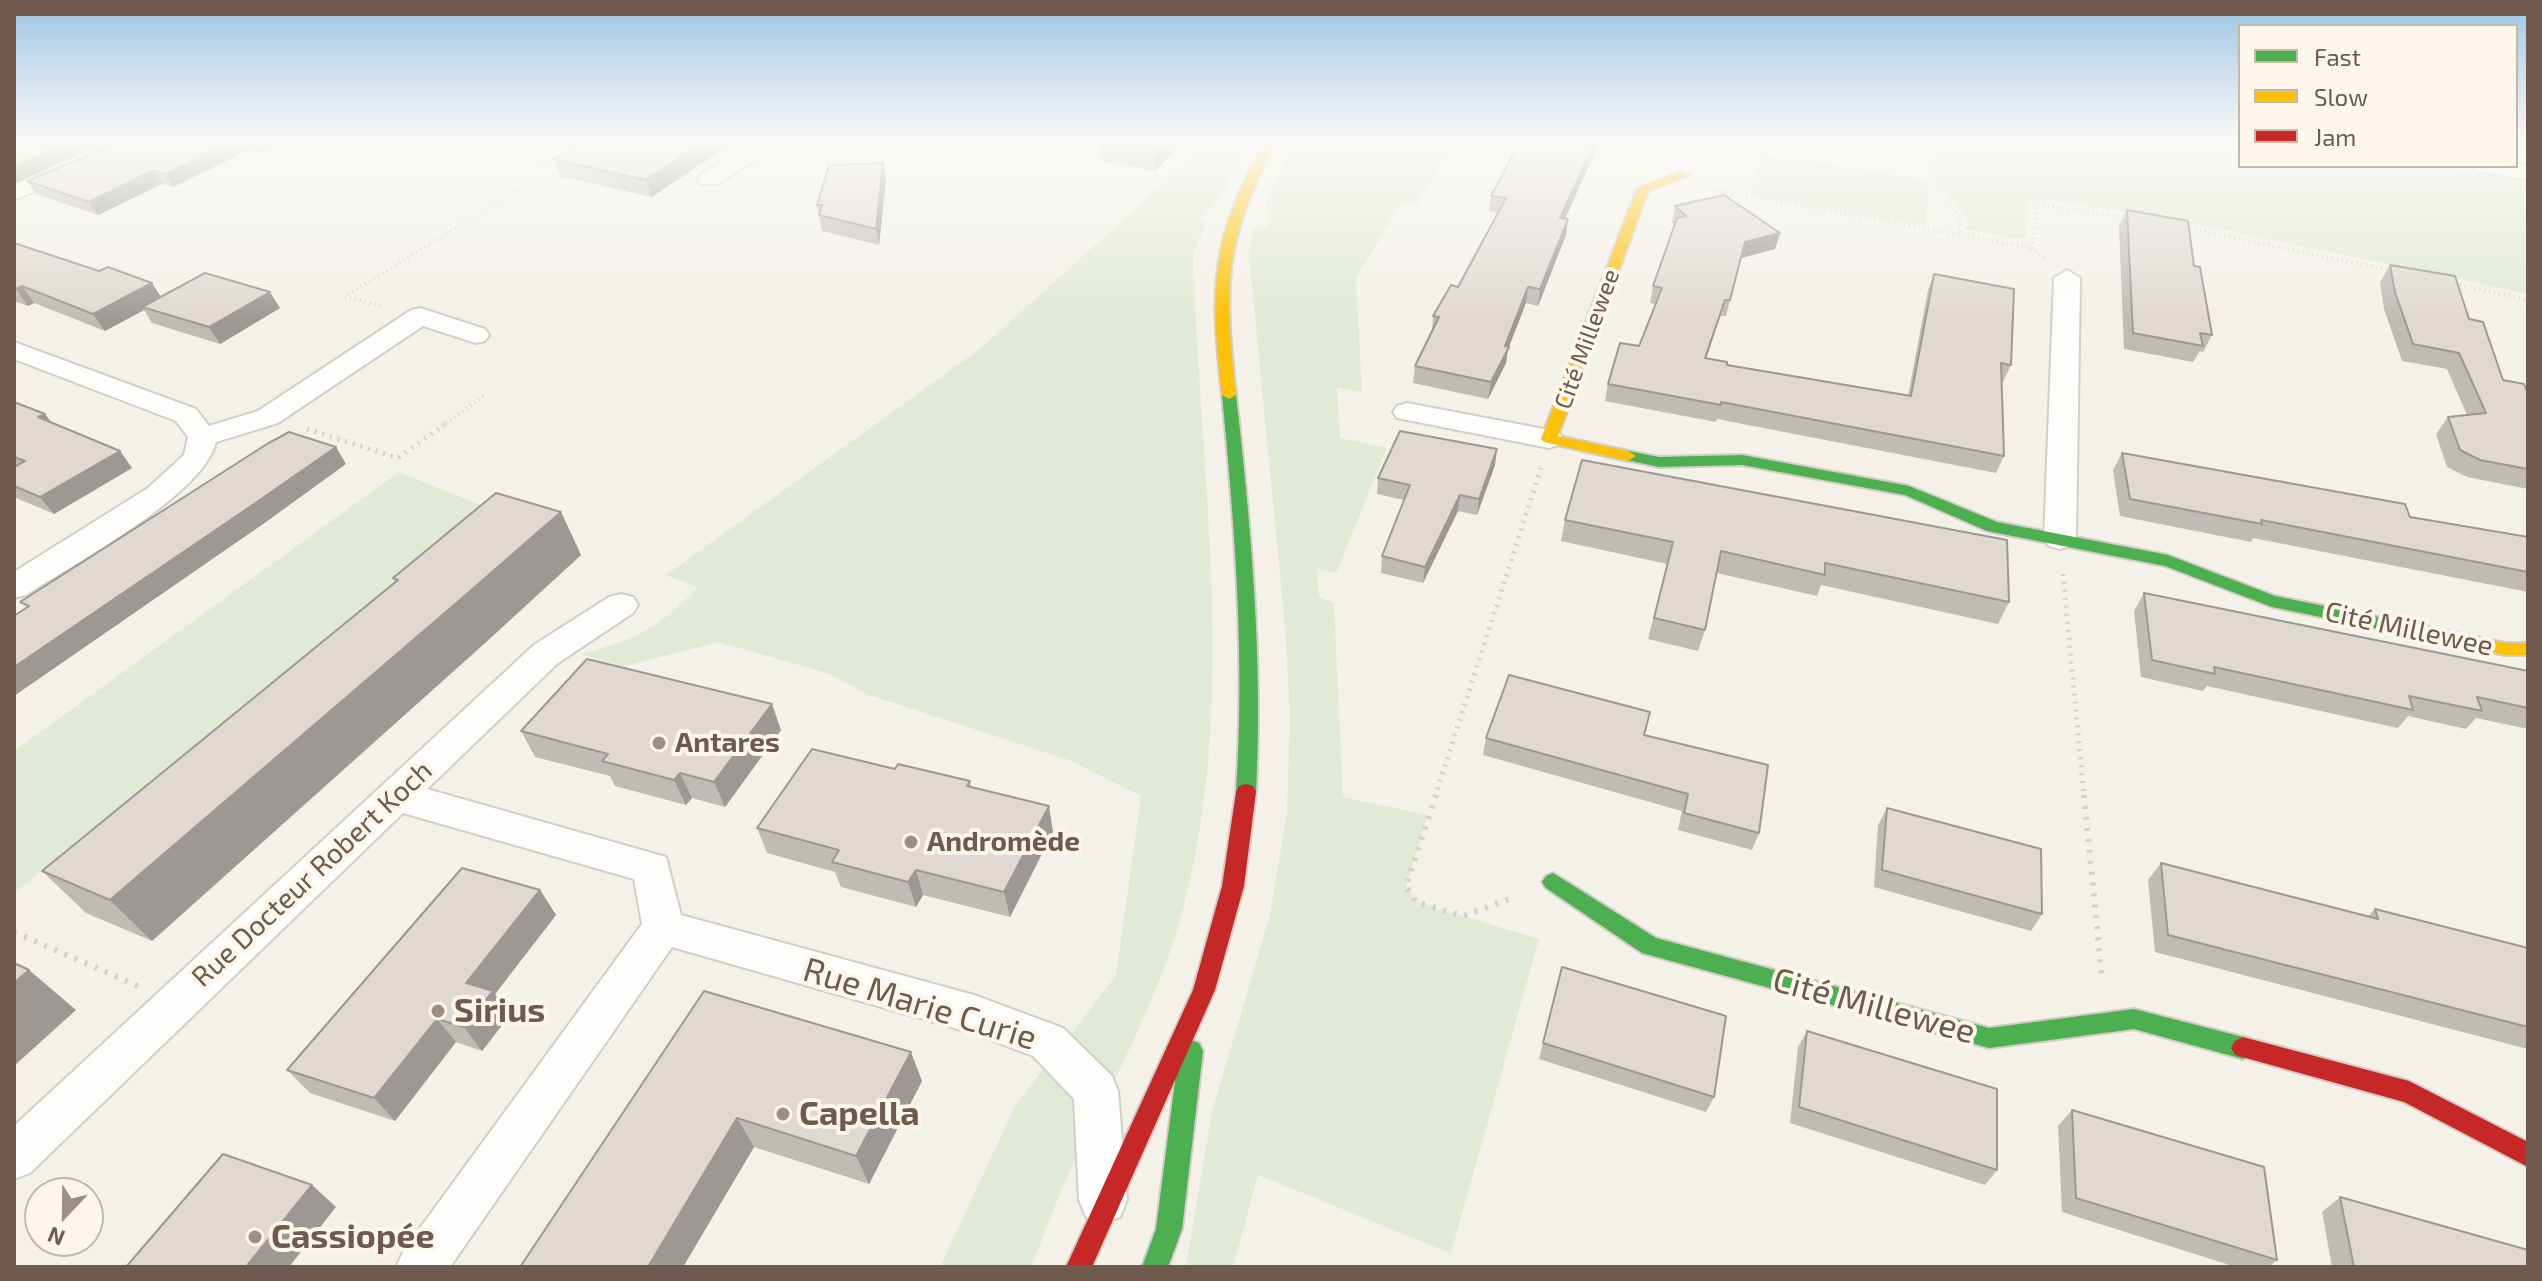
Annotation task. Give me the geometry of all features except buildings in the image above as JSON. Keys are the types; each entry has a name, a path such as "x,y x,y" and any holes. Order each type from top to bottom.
{"street":[{"path":"1079,1267 1103,1205 1196,1013 1227,909 1244,810 1252,714 1250,629 1222,317 1223,254 1242,202"},
{"name":"Cité Millewee","path":"1549,439 1638,202"},
{"path":"2060,539 2067,278"},
{"path":"203,437 268,417 420,316 476,335"},
{"path":"14,350 186,415 203,437"},
{"name":"Cité Millewee","path":"1407,412 1659,462 1742,460 1894,488 1993,527 2168,561 2272,601 2505,649 2528,649"},
{"path":"14,587 159,495 198,458 203,437"},
{"name":"Rue Docteur Robert Koch","path":"14,1157 546,654 621,605"},
{"path":"397,796 652,868 663,927 421,1267"},
{"name":"Cité Millewee","path":"1553,882 1650,946 1989,1038 2134,1019 2409,1092 2528,1155"},
{"name":"Rue Marie Curie","path":"663,927 974,1014 1048,1042 1096,1091 1103,1205"},
{"path":"1155,1267 1169,1229 1196,1013"}],"path":[{"path":"420,316 345,296 500,202"},
{"path":"1772,202 2032,248 2067,278"},
{"path":"1947,202 1961,218 1960,236"},
{"path":"2032,248 2037,205 2055,205 2137,219"},
{"path":"2184,227 2403,273"},
{"path":"2450,283 2528,300"},
{"path":"268,417 398,458 485,395"},
{"path":"1549,439 1406,886 1416,902 1463,916 1553,882"},
{"path":"2060,539 2106,1023"},
{"path":"14,932 176,1001"}],"green space":[{"path":"1143,202 1218,202 1198,220 1207,222 1193,254 1213,663 1209,745 1200,825 1184,905 1162,973 1072,1166 1031,1267 940,1267 1016,1104 1116,976 1141,796 1072,761 866,694 830,674 719,642 621,667 582,654 633,637 670,614 698,588 666,575 980,349"},
{"path":"1419,202 1416,206 1401,204 1356,278 1362,392 1337,388 1340,438 1387,448 1336,573 1317,569 1319,597 1334,603 1343,797 1428,815 1406,886 1417,902 1539,939 1451,1253 1258,1175 1233,1267 1186,1267 1212,1112 1270,915 1287,813 1290,715 1285,627 1249,254 1253,229 1267,229 1269,217 1266,203"},
{"path":"1784,202 1928,202 1926,226"},
{"path":"1953,202 2032,202 2029,202 2026,237 2016,239 1966,229 1967,218"},
{"path":"2063,202 2528,202 2528,294 2216,228"},
{"path":"399,472 490,509 14,893 14,751"}],"traffic: fast":[{"path":"1229,395 1249,643 1246,792"},
{"path":"1628,456 1659,462 1742,460 1909,491 1993,527 2168,561 2272,601 2428,633"},
{"path":"1553,882 1650,946 1989,1038 2134,1019 2243,1048"},
{"path":"1155,1267 1169,1229 1191,1051"}],"traffic: slow":[{"path":"1229,395 1221,293 1223,264 1240,202"},
{"path":"1628,456 1549,439 1638,202"},
{"path":"2428,633 2505,649 2528,649"}],"traffic: jam":[{"path":"1079,1267 1204,990 1233,886 1246,792"},
{"path":"2243,1048 2409,1092 2528,1155"}],"place":[{"name":"Antares","path":"659,743"},
{"name":"Andromède","path":"911,842"},
{"name":"Sirius","path":"438,1011"},
{"name":"Capella","path":"783,1114"},
{"name":"Cassiopée","path":"255,1237"}]}
